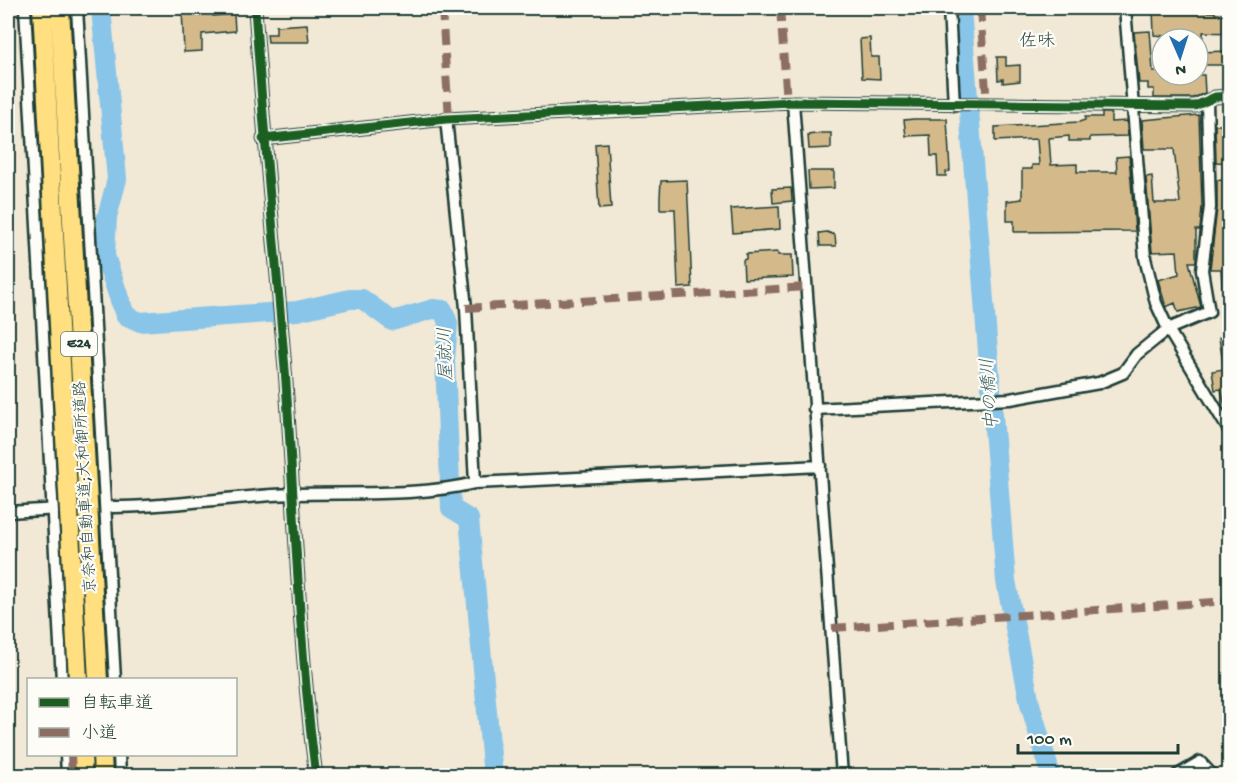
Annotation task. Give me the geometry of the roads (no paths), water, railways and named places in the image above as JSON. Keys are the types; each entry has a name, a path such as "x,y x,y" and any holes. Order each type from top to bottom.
{"highway":[{"name":"京奈和自動車道;大和御所道路","path":"42,8 78,678"},
{"name":"京奈和自動車道;大和御所道路","path":"60,8 98,678"},
{"path":"82,756 84,776"},
{"path":"102,756 103,776"}],"street":[{"path":"25,8 62,678"},
{"path":"77,8 109,507 115,678"},
{"path":"255,8 263,139 285,368 291,494 309,719 316,776"},
{"path":"948,8 954,105"},
{"path":"1125,8 1145,258 1156,303 1168,329 1230,432"},
{"path":"263,139 446,119 793,102 1186,106 1207,102 1215,97 1230,96"},
{"path":"793,102 842,774"},
{"path":"814,409 1010,399 1099,383 1123,373 1137,354 1168,329 1209,312 1202,270 1210,207 1207,102"},
{"path":"446,119 466,308 475,483"},
{"path":"8,512 291,494 384,493 459,487 475,483 820,466"},
{"path":"66,756 67,776"},
{"path":"119,756 120,776"},
{"path":"1176,776 1200,762 1213,776"}],"waterway":[{"name":"屋就川","path":"101,8 117,179 107,217 105,256 125,315 140,322 297,311 350,299 362,299 392,321 433,309 443,310 448,323 445,360 451,508 469,519 493,776"},
{"name":"中の橋川","path":"961,8 1006,581 1030,704 1051,776"}],"district":[{"name":"佐味","path":"1037,42"}]}
